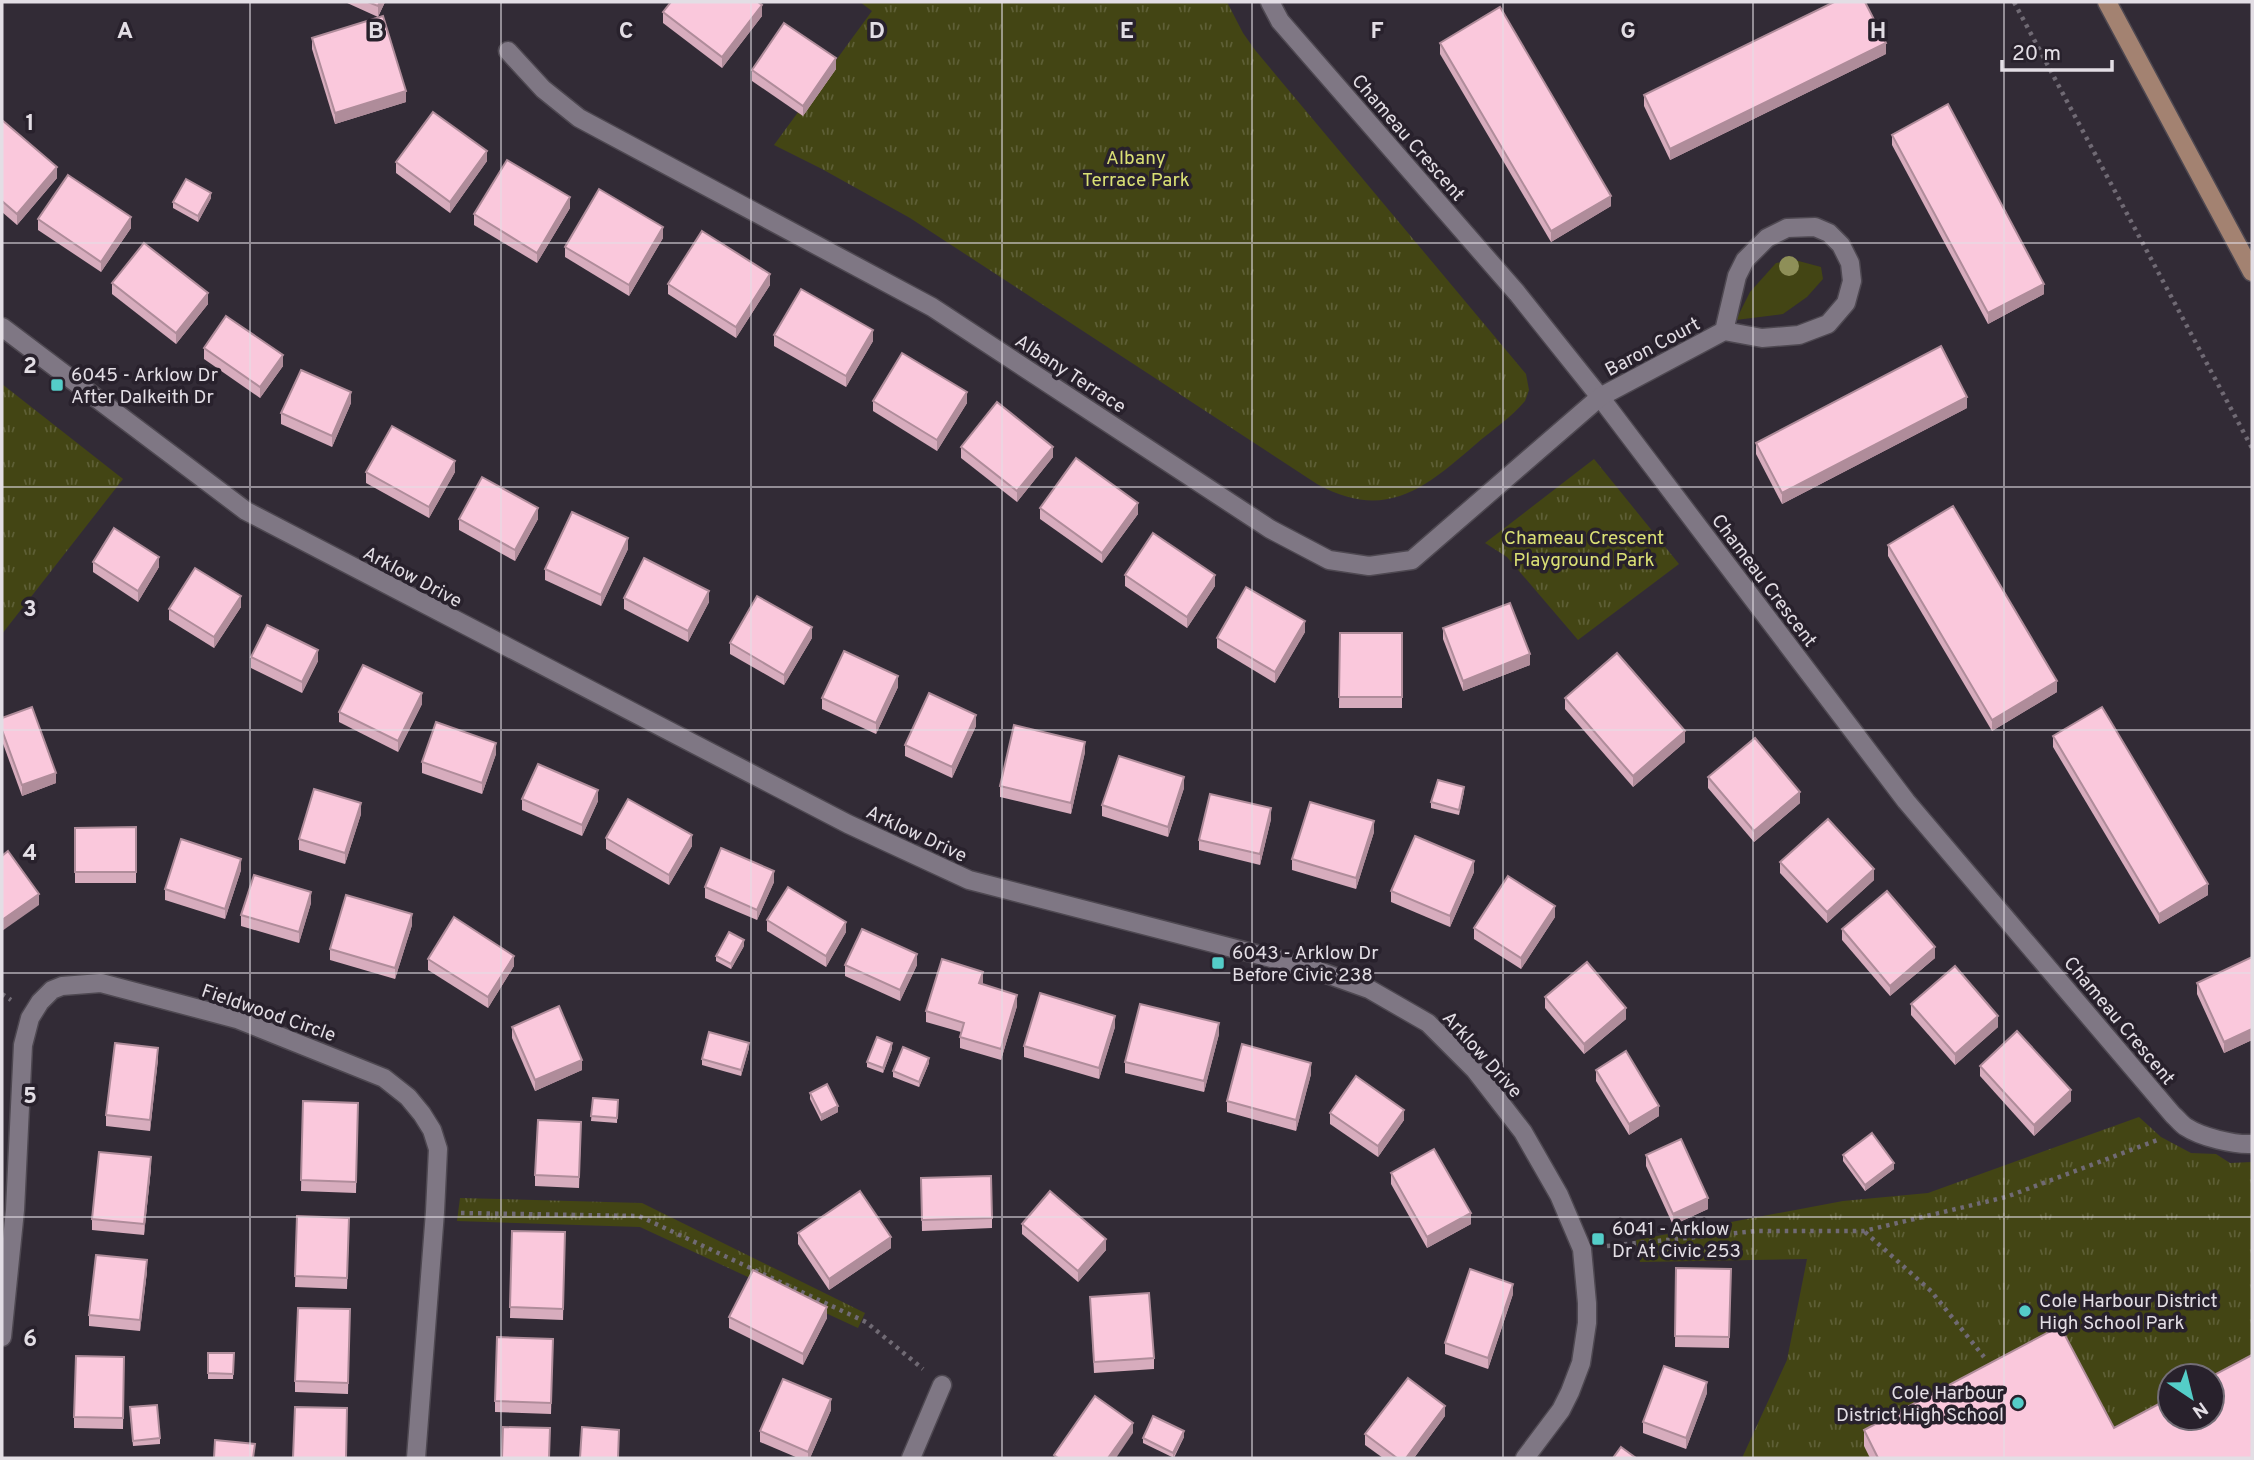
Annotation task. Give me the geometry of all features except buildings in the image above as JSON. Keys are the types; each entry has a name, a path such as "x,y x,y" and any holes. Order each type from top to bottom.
{"main road":[{"path":"2107,2 2252,272"}],"street":[{"name":"Chameau Crescent","path":"1270,2 1280,21 1517,293 1600,397 1906,801 2186,1127 2224,1141 2252,1144"},
{"name":"Albany Terrace","path":"508,51 542,89 579,118 932,307 1270,529 1329,560 1369,566 1412,560 1600,397"},
{"name":"Baron Court","path":"1600,397 1724,331 1762,338 1799,335 1828,324 1846,303 1852,281 1850,263 1841,245 1829,233 1815,227 1787,228 1767,238 1745,260 1737,276 1724,331"},
{"name":"Arklow Drive","path":"2,327 246,511 848,824 969,880 1310,968 1369,989 1428,1023 1475,1070 1524,1132 1559,1195 1581,1249 1587,1303 1581,1363 1561,1410 1525,1458"},
{"name":"Fieldwood Circle","path":"2,1337 15,1210 23,1045 32,1014 47,995 62,986 82,983 113,985 237,1019 384,1078 408,1097 432,1130 438,1149 435,1212 416,1458"},
{"path":"911,1458 942,1385"}],"path":[{"path":"2014,2 2252,448"},
{"path":"1581,1249 1756,1231 1864,1231 2006,1197 2172,1135 2186,1127"},
{"path":"435,1212 639,1216 866,1322 942,1385"},
{"path":"1864,1231 1931,1291 1984,1357"}],"green space":[{"name":"Albany Terrace Park","path":"860,2 1227,2 1255,50 1526,374 1529,390 1525,401 1439,474 1403,495 1384,500 1364,500 1342,495 1317,484 910,218 774,145 872,11"},
{"path":"1795,260 1821,267 1823,279 1807,297 1783,314 1736,320 1750,292 1776,263"},
{"path":"2,384 123,479 2,634"},
{"name":"Chameau Crescent Playground Park","path":"1594,459 1679,564 1578,640 1507,557 1485,543"},
{"name":"Cole Harbour District High School Park","path":"2139,1117 2161,1137 2191,1153 2216,1154 2230,1163 2252,1162 2252,1458 1742,1458 1787,1360 1807,1259 1640,1262 1636,1240 1843,1201 1928,1193"},
{"path":"460,1198 642,1203 865,1313 858,1328 640,1227 457,1221"}],"place":[{"name":"6045 - Arklow Dr After Dalkeith Dr","path":"57,385"},
{"name":"6043 - Arklow Dr Before Civic 238","path":"1218,963"},
{"name":"6041 - Arklow Dr At Civic 253","path":"1598,1239"},
{"name":"Cole Harbour District High School Park","path":"2025,1311"},
{"name":"Cole Harbour District High School","path":"2018,1403"}]}
